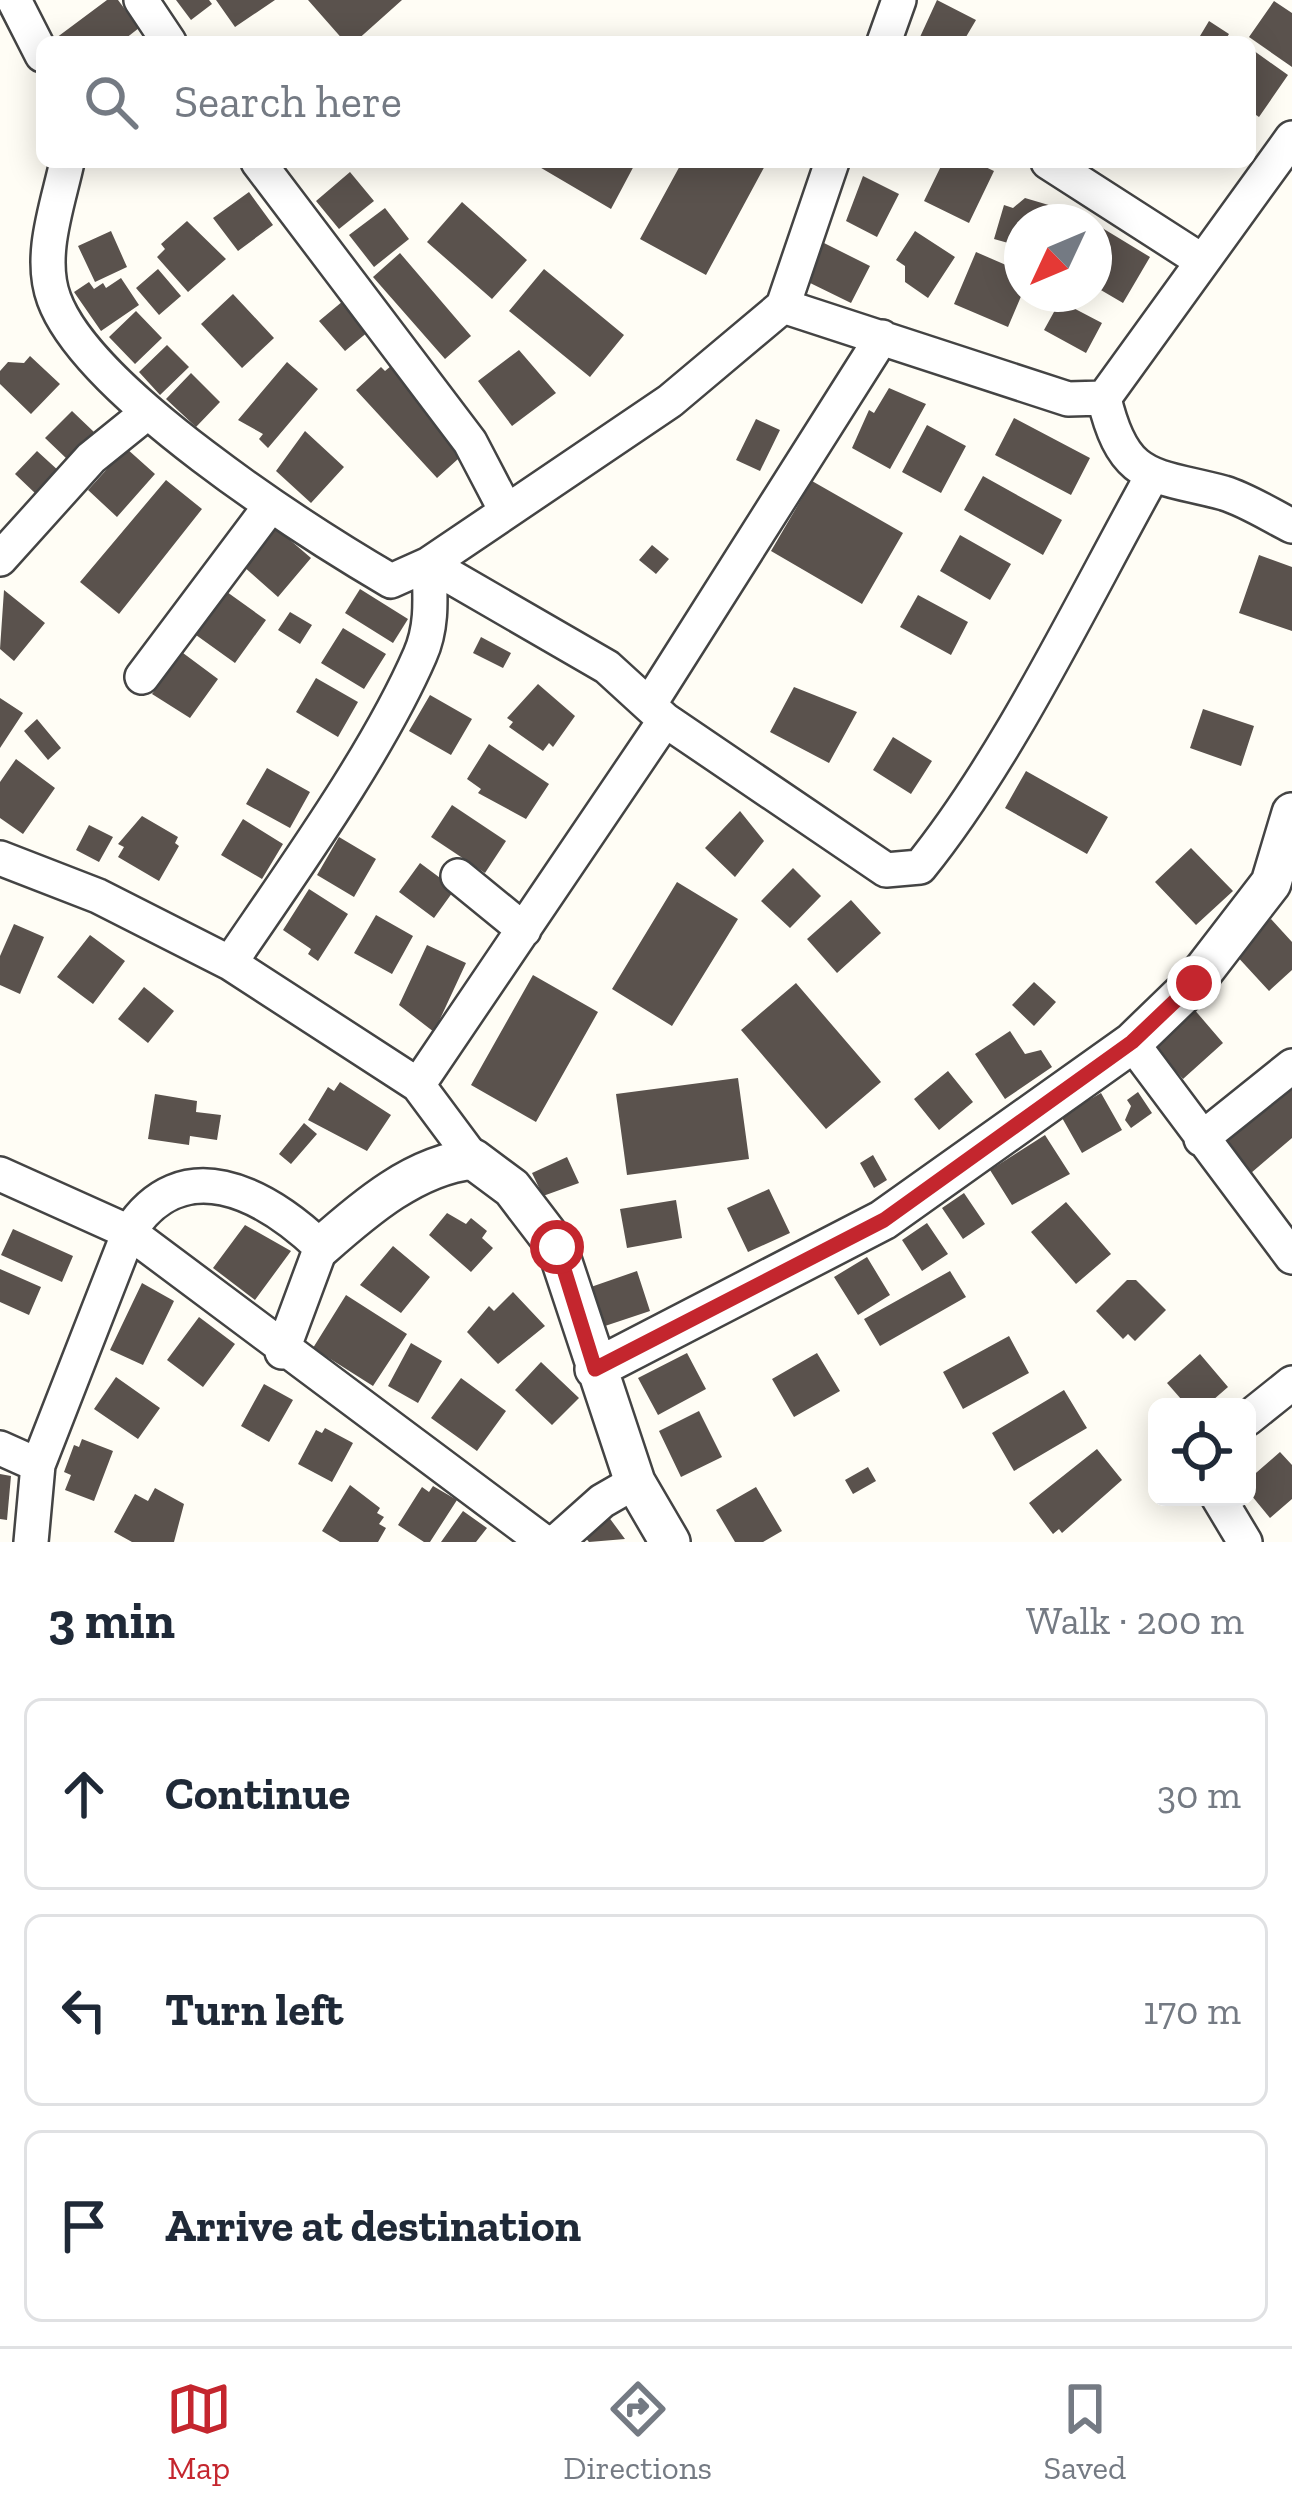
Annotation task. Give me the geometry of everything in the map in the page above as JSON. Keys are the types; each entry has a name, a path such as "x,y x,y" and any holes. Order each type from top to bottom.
{"street":[{"path":"14,0 36,43"},
{"path":"141,0 165,36"},
{"path":"886,36 898,0"},
{"path":"1292,139 1104,398 1112,436 1150,478 1229,494 1292,526"},
{"path":"66,168 48,257 54,298 76,336 148,412 271,505 391,581 429,564 670,401 783,306 830,168"},
{"path":"263,168 470,442 505,509"},
{"path":"1057,168 1202,261"},
{"path":"783,306 1068,399 1104,398"},
{"path":"418,1085 524,930 882,337"},
{"path":"0,559 91,458 148,412"},
{"path":"429,564 607,667 657,713 886,870 920,867 944,838 1150,478"},
{"path":"142,677 271,505"},
{"path":"230,963 352,774 420,654 431,614 429,564"},
{"path":"595,1369 884,1220 1132,1042 1194,983 1270,883 1292,813"},
{"path":"0,859 98,896 230,963 418,1085 473,1159 512,1188 557,1247 635,1482 670,1542"},
{"path":"458,876 524,930"},
{"path":"1132,1042 1292,1257"},
{"path":"1201,1139 1292,1066"},
{"path":"282,1352 321,1247 359,1214 440,1162 473,1159"},
{"path":"0,1174 129,1232 282,1352 544,1542"},
{"path":"31,1542 38,1465 129,1232 146,1206 181,1185 233,1189 288,1216 321,1247"},
{"path":"1256,1412 1292,1383"},
{"path":"0,1448 38,1465"},
{"path":"556,1542 602,1501 635,1482"},
{"path":"1223,1506 1245,1542"}],"building":[{"path":"107,0 118,0 139,28 129,36 59,36"},
{"path":"176,0 209,0 212,4 191,20"},
{"path":"216,0 275,0 235,27"},
{"path":"308,0 402,0 362,36 340,36"},
{"path":"937,0 976,20 967,36 920,36"},
{"path":"1274,1 1292,13 1292,67 1256,42 1256,36 1250,36"},
{"path":"1209,21 1229,34 1228,36 1200,36"},
{"path":"1256,52 1288,75 1256,115"},
{"path":"541,168 633,168 611,209"},
{"path":"679,168 764,168 706,275 640,239"},
{"path":"940,168 994,171 969,223 924,201"},
{"path":"350,172 374,201 339,229 316,201"},
{"path":"863,176 899,194 877,237 846,221"},
{"path":"249,192 273,225 238,251 213,218"},
{"path":"462,202 527,260 492,299 427,242"},
{"path":"1004,205 1004,242 994,239"},
{"path":"385,208 409,239 374,267 349,235"},
{"path":"187,221 226,259 188,292 157,257 165,249 161,244"},
{"path":"111,231 127,267 95,282 78,246"},
{"path":"915,231 955,257 928,298 905,282 905,266 896,260"},
{"path":"1112,234 1150,257 1123,303 1112,297"},
{"path":"822,242 870,266 851,303 804,280"},
{"path":"976,252 1004,264 1004,312 1014,312 1008,327 954,304"},
{"path":"400,253 471,336 445,359 373,277"},
{"path":"158,269 181,296 159,315 136,288"},
{"path":"544,269 624,335 590,377 509,311"},
{"path":"121,278 139,305 101,331 74,292 89,282 94,289 103,283 106,288"},
{"path":"233,294 274,338 242,368 201,324"},
{"path":"349,296 375,326 345,351 319,321"},
{"path":"136,311 162,338 135,364 109,337"},
{"path":"1054,312 1081,312 1102,323 1086,353 1044,330"},
{"path":"167,345 189,367 160,395 139,372"},
{"path":"519,350 556,393 512,426 478,381"},
{"path":"30,356 60,384 31,414 0,384 0,371 8,362 24,363"},
{"path":"287,362 318,389 268,448 259,439 263,434 238,420"},
{"path":"391,366 468,450 437,478 356,390 381,367 385,371"},
{"path":"191,373 220,402 196,427 166,399"},
{"path":"889,388 926,404 890,469 852,448 869,410 874,413"},
{"path":"72,411 94,432 67,459 45,438"},
{"path":"1014,418 1090,458 1071,495 995,455"},
{"path":"756,419 780,430 760,471 736,460"},
{"path":"927,425 966,446 941,493 902,472"},
{"path":"305,431 344,467 311,503 276,471"},
{"path":"126,448 155,474 117,517 88,490"},
{"path":"37,451 60,472 37,495 15,474"},
{"path":"983,476 1062,520 1043,555 964,510"},
{"path":"166,480 202,509 119,614 80,582"},
{"path":"812,481 903,533 862,604 771,551"},
{"path":"276,528 311,558 278,597 243,566"},
{"path":"960,535 1011,564 990,600 940,571"},
{"path":"652,545 669,559 656,574 639,560"},
{"path":"1259,555 1292,567 1292,631 1239,613"},
{"path":"360,589 408,619 393,643 345,613"},
{"path":"4,590 45,623 14,661 0,649"},
{"path":"227,592 266,620 235,663 196,635"},
{"path":"918,595 968,622 951,655 900,627"},
{"path":"290,612 312,625 300,644 278,630"},
{"path":"343,628 386,654 364,689 321,663"},
{"path":"481,637 511,653 503,668 473,653"},
{"path":"183,653 218,679 190,718 152,694"},
{"path":"316,678 358,702 338,737 296,712"},
{"path":"538,684 575,716 553,747 549,743 543,751 509,727 513,722 507,718"},
{"path":"794,687 857,712 829,763 770,732"},
{"path":"430,695 472,719 451,755 409,731"},
{"path":"0,698 23,713 0,748"},
{"path":"1203,709 1254,726 1241,766 1190,748"},
{"path":"37,719 61,748 48,760 24,731"},
{"path":"893,737 932,761 911,794 873,770"},
{"path":"489,744 549,784 526,819 478,793 481,789 467,779"},
{"path":"16,759 55,788 23,834 0,818 0,782"},
{"path":"267,768 310,792 290,828 246,804"},
{"path":"1026,771 1108,817 1087,854 1005,808"},
{"path":"452,805 506,841 485,873 431,837"},
{"path":"740,811 764,841 735,877 705,848"},
{"path":"142,816 178,837 175,843 179,846 159,881 118,857 124,847 118,844"},
{"path":"243,819 283,844 262,879 221,855"},
{"path":"89,825 113,837 99,862 76,850"},
{"path":"339,837 376,859 354,897 317,875"},
{"path":"1191,848 1233,891 1196,925 1155,882"},
{"path":"420,863 455,889 434,918 399,892"},
{"path":"793,868 821,896 790,928 761,901"},
{"path":"677,882 738,919 672,1026 612,989"},
{"path":"309,889 348,914 318,961 308,954 311,949 283,930"},
{"path":"851,900 881,933 837,973 807,939"},
{"path":"376,915 413,936 392,974 354,953"},
{"path":"1271,919 1292,942 1292,970 1269,991 1234,953"},
{"path":"14,924 44,937 20,994 0,985 0,956"},
{"path":"90,935 125,961 93,1004 57,977"},
{"path":"427,945 466,963 434,1032 399,1005"},
{"path":"533,975 598,1012 536,1122 471,1085"},
{"path":"1034,982 1056,1002 1034,1026 1012,1005"},
{"path":"796,983 881,1082 826,1129 741,1030"},
{"path":"144,987 174,1011 148,1043 118,1019"},
{"path":"1193,1008 1223,1043 1183,1079 1152,1044"},
{"path":"1010,1031 1025,1054 1041,1050 1052,1067 1005,1099 975,1054"},
{"path":"948,1071 973,1102 939,1130 914,1099"},
{"path":"738,1078 749,1159 627,1175 616,1094"},
{"path":"1292,1081 1292,1138 1251,1173 1223,1140"},
{"path":"340,1082 391,1115 367,1151 308,1120 328,1087 334,1091"},
{"path":"1138,1092 1152,1113 1131,1128 1125,1120 1131,1106 1127,1100"},
{"path":"1101,1093 1122,1130 1082,1153 1061,1116"},
{"path":"155,1094 197,1101 196,1112 221,1115 217,1140 190,1136 189,1145 148,1139"},
{"path":"304,1123 317,1134 291,1164 279,1154"},
{"path":"1045,1135 1070,1174 1012,1205 990,1170"},
{"path":"873,1155 887,1180 874,1188 860,1163"},
{"path":"567,1157 579,1183 543,1196 532,1173"},
{"path":"769,1189 790,1233 748,1252 727,1208"},
{"path":"964,1193 985,1224 963,1239 942,1208"},
{"path":"676,1200 682,1238 627,1248 620,1209"},
{"path":"1066,1202 1111,1254 1076,1284 1031,1232"},
{"path":"447,1213 466,1224 471,1218 487,1231 482,1238 493,1248 471,1272 429,1235"},
{"path":"927,1223 948,1254 922,1271 902,1240"},
{"path":"245,1225 291,1251 255,1300 213,1268"},
{"path":"13,1229 73,1256 62,1282 1,1255"},
{"path":"393,1246 430,1277 401,1313 360,1285"},
{"path":"867,1257 890,1295 858,1315 834,1277"},
{"path":"0,1269 41,1287 29,1315 0,1302"},
{"path":"637,1271 650,1311 602,1327 588,1288"},
{"path":"950,1271 966,1297 880,1346 864,1319"},
{"path":"1127,1280 1136,1280 1166,1310 1135,1341 1128,1334 1123,1339 1096,1311"},
{"path":"142,1283 174,1301 143,1365 110,1350"},
{"path":"513,1292 545,1326 498,1364 467,1332 489,1306 494,1311"},
{"path":"346,1295 407,1334 373,1386 313,1348"},
{"path":"199,1317 235,1344 203,1387 167,1360"},
{"path":"1009,1336 1029,1373 963,1409 943,1372"},
{"path":"411,1343 442,1361 418,1403 388,1386"},
{"path":"687,1353 706,1389 658,1415 638,1378"},
{"path":"817,1353 840,1391 794,1417 772,1379"},
{"path":"1200,1354 1228,1387 1215,1398 1180,1398 1167,1383"},
{"path":"541,1362 579,1398 552,1425 515,1390"},
{"path":"116,1377 160,1408 138,1439 94,1409"},
{"path":"461,1378 506,1411 477,1451 431,1418"},
{"path":"264,1384 293,1400 269,1442 241,1426"},
{"path":"1064,1390 1087,1428 1014,1471 992,1433"},
{"path":"699,1411 722,1457 681,1477 659,1431"},
{"path":"325,1428 353,1443 332,1482 298,1464 316,1430 322,1433"},
{"path":"82,1439 113,1451 94,1501 65,1490 71,1475 64,1472 74,1445 79,1447"},
{"path":"1097,1449 1122,1480 1062,1533 1059,1529 1053,1534 1029,1503"},
{"path":"1280,1452 1292,1465 1292,1499 1270,1518 1256,1501 1256,1473"},
{"path":"868,1467 876,1481 853,1494 845,1480"},
{"path":"0,1474 11,1476 7,1520 0,1519"},
{"path":"350,1485 380,1508 377,1513 384,1517 379,1524 386,1528 378,1542 340,1542 322,1531"},
{"path":"433,1486 457,1500 430,1542 424,1542 398,1525 422,1487 429,1492"},
{"path":"756,1487 782,1531 763,1542 735,1542 716,1510"},
{"path":"155,1488 184,1504 174,1542 132,1542 114,1532 135,1494 148,1501"},
{"path":"463,1511 487,1528 476,1542 441,1542"},
{"path":"608,1516 625,1539 589,1542 583,1535"}],"route":[{"path":"557,1247 595,1369 884,1220 1016,1130 1132,1042 1194,983"}]}
